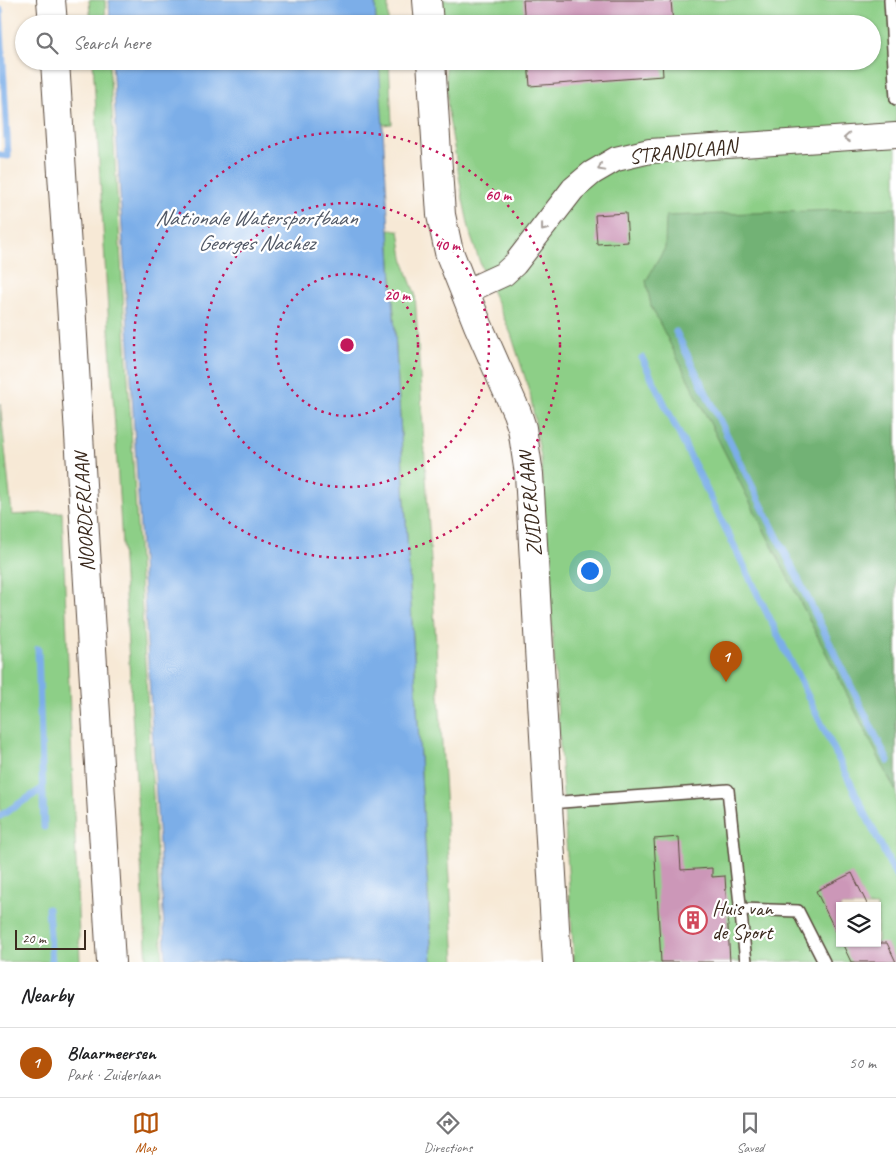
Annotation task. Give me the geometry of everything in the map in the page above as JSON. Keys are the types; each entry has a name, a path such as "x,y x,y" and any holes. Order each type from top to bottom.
{"street":[{"path":"51,0 52,15"},
{"path":"427,0 428,15"},
{"name":"NOORDERLAAN","path":"56,70 111,962"},
{"name":"ZUIDERLAAN","path":"432,70 441,214 449,252 517,413 522,428 530,483 557,962"},
{"name":"STRANDLAAN","path":"465,292 504,274 515,264 574,190 592,173 616,160 650,151 896,135"}],"lane":[{"path":"890,0 896,99"},
{"path":"548,803 728,790 746,962"},
{"path":"741,909 798,911 824,962"}],"green space":[{"path":"89,0 105,0 106,15 90,15"},
{"path":"375,0 388,0 388,15 376,15"},
{"path":"441,0 896,0 896,962 574,962 541,458 530,393 511,334 484,274 471,237 448,112 446,70 881,70 881,15 442,15"},
{"path":"94,70 110,70 163,962 147,962"},
{"path":"379,70 389,70 392,124 382,125"},
{"path":"896,208 896,792 651,306 646,281 665,248 666,216"},
{"path":"389,230 399,230 403,258 415,293 455,962 432,962"},
{"path":"0,403 12,515 62,512 80,962 0,962"}],"water":[{"path":"109,0 375,0 376,15 110,15"},
{"name":"Nationale Watersportbaan Georges Nachez","path":"113,70 380,70 432,962 166,962"}],"building":[{"path":"523,0 671,0 672,15 524,15"},
{"path":"529,70 663,70 663,76 530,86"},
{"path":"626,213 628,242 597,244 595,215"},
{"name":"Huis van de Sport","path":"679,837 681,870 712,868 712,877 725,876 730,962 661,962 654,839"},
{"path":"852,873 866,902 836,902 836,932 816,891"},
{"path":"881,943 887,943 896,962 851,962 844,947 881,947"}],"waterway":[{"path":"0,10 8,156 0,155"},
{"path":"676,332 888,761"},
{"path":"642,358 896,876"},
{"path":"38,649 44,827"},
{"path":"0,816 42,789"},
{"path":"48,909 52,962"}],"place":[{"name":"Blaarmeersen","path":"726,682"},
{"name":"Huis van de Sport","path":"693,920"}]}
